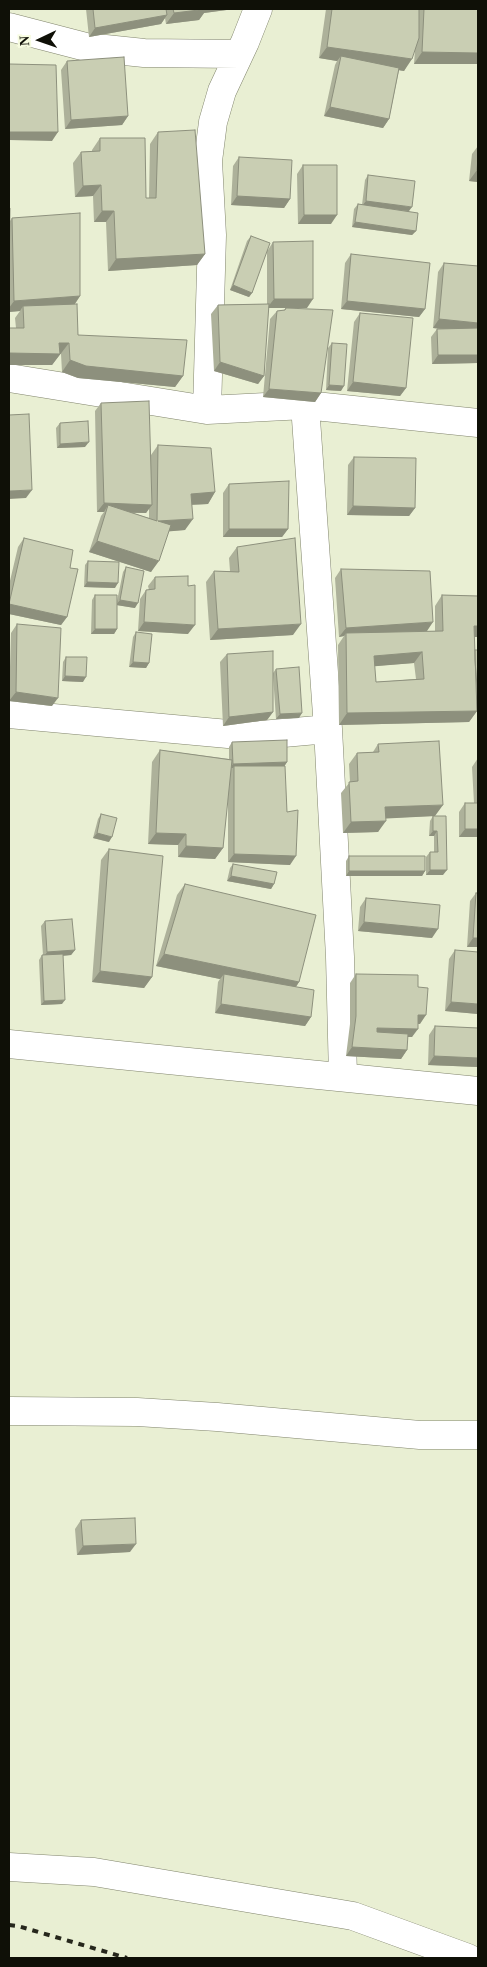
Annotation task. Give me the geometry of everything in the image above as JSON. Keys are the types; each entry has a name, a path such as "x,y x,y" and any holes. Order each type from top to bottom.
{"street":[{"path":"207,410 212,236 208,161 215,114 222,91 258,9"},
{"path":"9,27 86,46 144,53 239,54"},
{"path":"9,378 207,410 305,405 478,422"},
{"path":"305,405 328,729 340,957 344,1077"},
{"path":"9,714 250,736 328,729"},
{"path":"9,1044 478,1091"},
{"path":"9,1411 137,1412 420,1435 478,1434"},
{"path":"9,1867 94,1872 353,1916 468,1958"}],"building":[{"path":"93,9 166,9 167,15 95,28"},
{"path":"173,9 207,9 174,13"},
{"path":"332,9 419,9 419,38 412,59 327,47"},
{"path":"424,9 478,9 478,53 422,52"},
{"path":"341,56 399,68 389,119 330,107"},
{"path":"124,57 128,116 71,120 67,61"},
{"path":"9,64 56,65 58,132 9,132"},
{"path":"195,130 205,254 116,259 114,211 102,211 101,185 83,186 81,152 100,151 100,138 145,138 146,198 156,198 158,132"},
{"path":"239,157 292,160 290,199 237,196"},
{"path":"303,165 337,165 337,215 304,215"},
{"path":"368,175 415,181 412,207 366,201"},
{"path":"358,204 418,213 416,231 355,222"},
{"path":"9,208 10,208 9,278"},
{"path":"80,213 80,296 14,301 12,218"},
{"path":"251,236 270,243 252,293 233,285"},
{"path":"313,241 313,299 274,299 273,242"},
{"path":"351,254 430,263 425,309 347,301"},
{"path":"444,263 478,266 478,323 439,319"},
{"path":"77,304 78,335 187,340 183,376 86,366 70,360 69,343 59,343 60,354 9,353 9,328 24,328 23,306"},
{"path":"269,304 264,376 220,362 218,305"},
{"path":"286,308 333,310 321,393 269,389 277,311 285,310"},
{"path":"360,313 413,318 406,388 353,382"},
{"path":"478,328 478,355 438,355 437,329"},
{"path":"332,343 347,344 344,386 329,385"},
{"path":"149,401 152,505 104,503 101,403"},
{"path":"29,414 32,490 9,491 9,415"},
{"path":"88,421 89,442 60,444 60,423"},
{"path":"158,445 211,448 215,492 191,494 193,519 158,521 171,525 159,561 97,541 108,505 157,521"},
{"path":"354,457 416,458 415,508 353,506"},
{"path":"289,481 288,529 229,529 229,484"},
{"path":"24,538 73,550 70,568 78,569 67,617 9,604"},
{"path":"295,538 301,624 218,629 214,571 239,572 237,547"},
{"path":"88,561 119,562 118,583 87,582"},
{"path":"126,567 144,571 138,603 120,600"},
{"path":"341,569 430,571 433,622 346,628"},
{"path":"188,576 188,586 195,585 195,625 144,622 146,590 155,589 155,577"},
{"path":"95,595 117,595 117,629 95,629"},
{"path":"442,595 478,596 478,626 474,626 477,711 347,713 346,633 443,631","holes":["422,652 424,679 376,682 374,656"]},
{"path":"17,624 61,628 58,698 16,692"},
{"path":"136,632 152,634 149,663 133,662"},
{"path":"475,650 478,650 478,700 475,660"},
{"path":"273,651 273,712 229,717 227,654"},
{"path":"66,657 87,657 86,677 65,676"},
{"path":"299,667 302,713 280,714 276,669"},
{"path":"287,740 287,762 233,764 232,742"},
{"path":"439,741 443,805 385,807 386,821 351,822 349,782 358,781 357,753 379,752 378,744"},
{"path":"160,750 232,760 223,848 186,846 186,834 156,833"},
{"path":"234,766 285,766 287,812 298,810 296,856 234,854"},
{"path":"465,803 478,803 478,829 465,829"},
{"path":"101,814 117,818 112,837 97,833"},
{"path":"433,816 446,816 447,870 430,870 430,852 438,852 437,831 433,831"},
{"path":"109,849 163,856 152,977 100,971"},
{"path":"349,856 425,856 425,871 349,871"},
{"path":"233,864 277,872 274,884 231,876"},
{"path":"185,884 316,915 299,982 164,954"},
{"path":"476,893 478,893 478,938 473,938"},
{"path":"366,898 440,905 438,929 364,922"},
{"path":"72,919 75,950 47,952 45,921"},
{"path":"455,950 478,952 478,1004 451,1002"},
{"path":"63,954 65,1000 44,1001 42,955"},
{"path":"224,974 314,990 311,1017 221,1004"},
{"path":"356,974 418,975 418,987 428,988 426,1015 418,1015 418,1029 377,1028 377,1032 408,1034 407,1050 352,1047 356,1016"},
{"path":"435,1026 478,1028 478,1058 434,1056"},
{"path":"135,1518 136,1544 83,1546 81,1520"}],"railway":[{"path":"9,1925 127,1958"}]}
